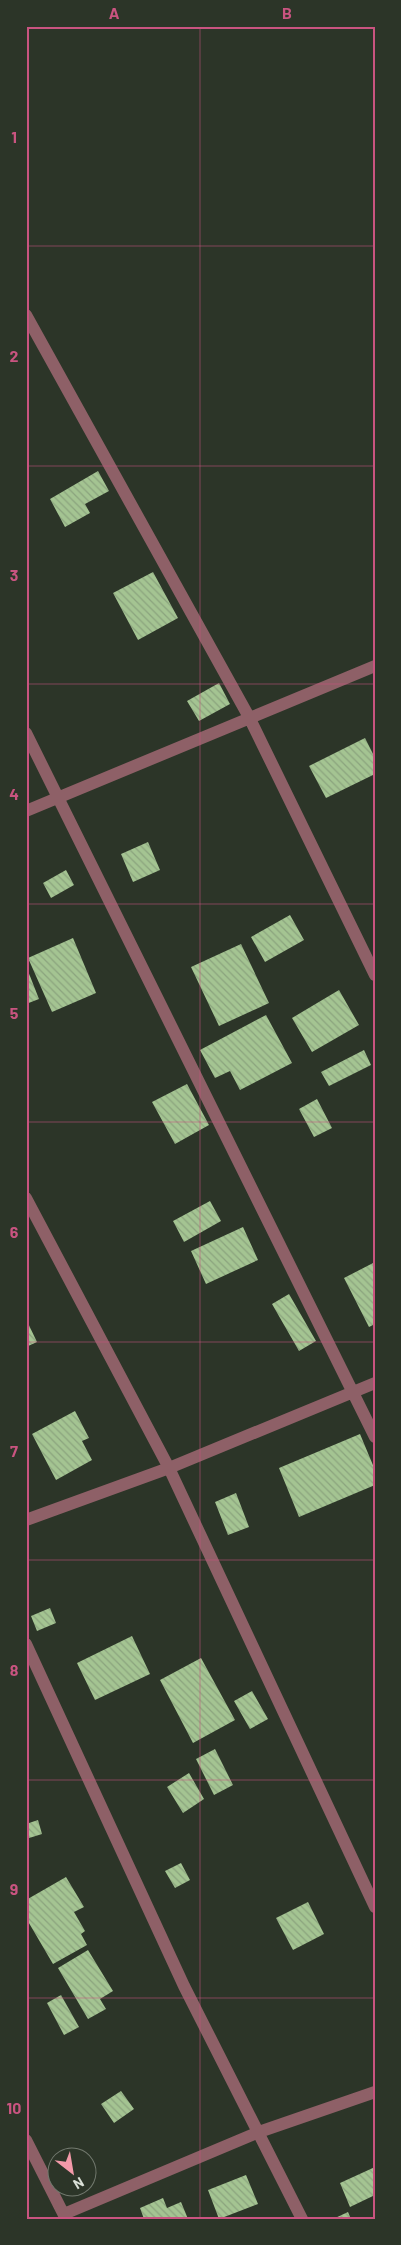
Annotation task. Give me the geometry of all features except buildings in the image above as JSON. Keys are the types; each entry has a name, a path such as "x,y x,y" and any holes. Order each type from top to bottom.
{"street":[{"path":"26,315 249,717 375,975"},
{"path":"26,811 375,666"},
{"path":"26,733 375,1437"},
{"path":"26,1198 169,1468 375,1907"},
{"path":"26,1520 169,1468 375,1383"},
{"path":"26,1644 184,1986 302,2219"},
{"path":"26,2140 65,2216 259,2132 375,2092"}]}
